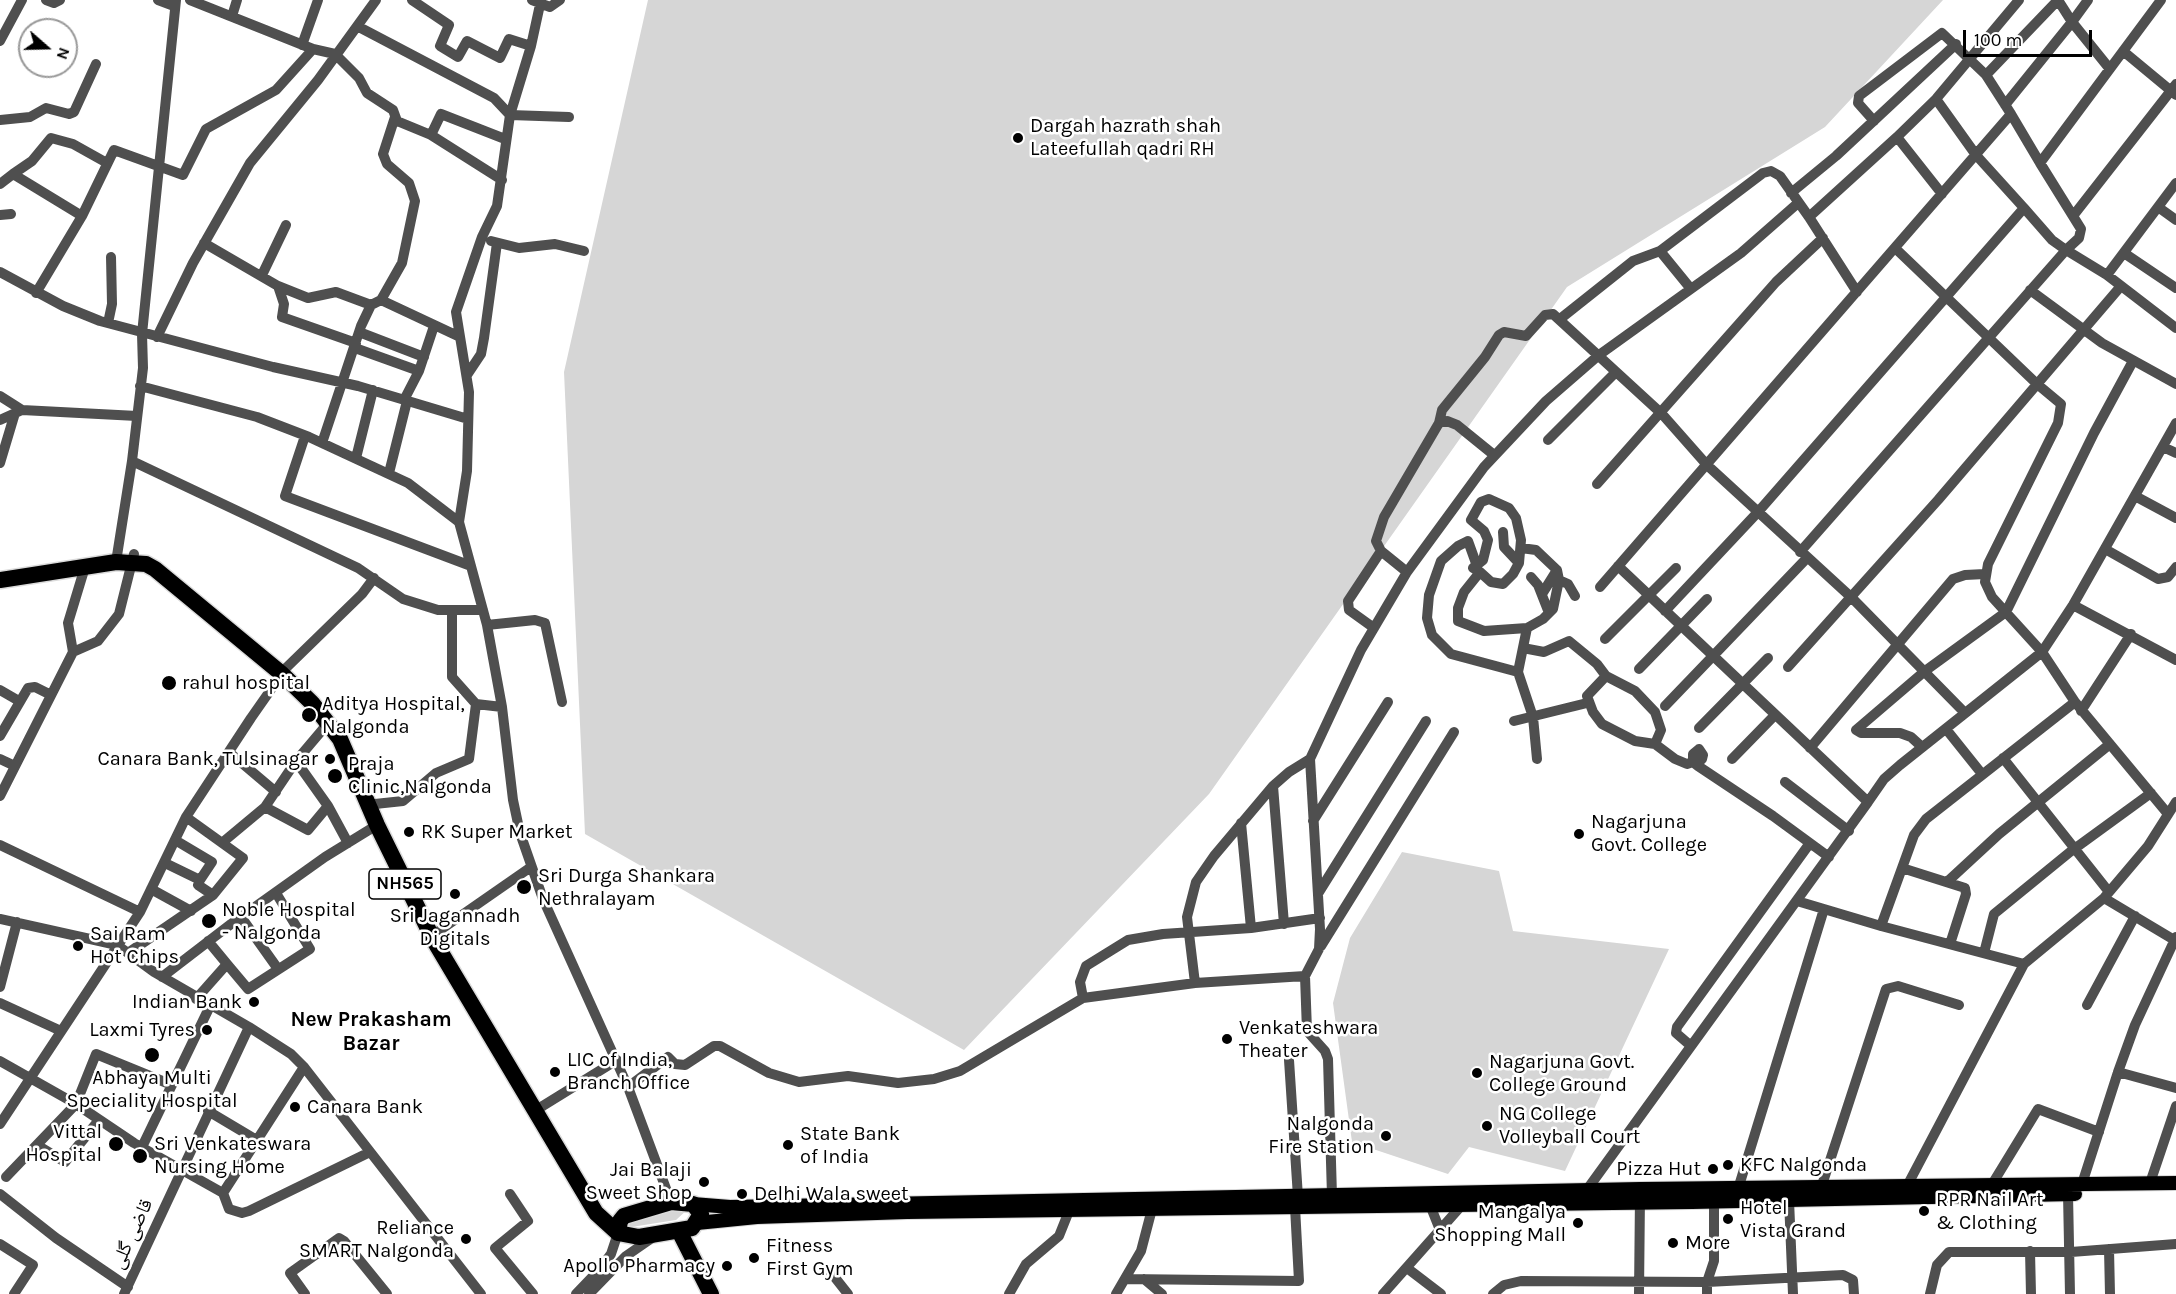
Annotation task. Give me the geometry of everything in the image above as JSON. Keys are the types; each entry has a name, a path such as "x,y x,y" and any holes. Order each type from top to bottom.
{"highway":[{"path":"0,580 85,567 124,554"},
{"path":"0,573 124,554"},
{"name":"NH565","path":"124,554 164,569 284,671 333,717 360,766 375,804 436,933 593,1195 610,1211 630,1213"},
{"name":"NH565","path":"284,671 329,722 353,767 377,825 433,939 586,1199 601,1219 618,1233"},
{"path":"671,1202 693,1204 699,1208 701,1214 689,1227 660,1234 639,1237 618,1233 620,1221 630,1213 671,1202"},
{"path":"689,1227 711,1294"},
{"path":"689,1227 716,1294"}],"main road":[{"path":"693,1204 730,1207 1296,1202 1462,1205 1738,1189 2176,1183"},
{"path":"689,1227 788,1216 1152,1209 1296,1202 1332,1196 1586,1191 1714,1201 2176,1192"}],"street":[{"path":"0,41 22,0"},
{"path":"46,0 54,3 60,0"},
{"path":"0,796 73,652 98,641 113,623 124,602 124,554 140,386 142,334 174,35 175,3 158,0"},
{"path":"190,0 308,47 335,54 359,78 367,93 393,110 395,117 383,154 387,164 409,183 415,201 402,264 376,303 357,341 322,443"},
{"path":"232,16 237,0"},
{"path":"36,292 82,216 107,162 116,149 158,168 183,175 206,129 276,90 308,47 318,0"},
{"path":"157,337 204,243 250,163 318,80 376,0"},
{"path":"412,0 449,25 440,46 458,57 467,41 500,58 509,39 531,46"},
{"path":"560,0 550,7 538,1 531,46 505,139 502,180 497,206 482,237 456,312 467,375 468,419 467,471 459,522 487,625 502,707 513,800 531,867 617,1060 671,1202"},
{"path":"1809,217 1936,99 2019,0"},
{"path":"1986,75 2058,0 2072,22 2109,68"},
{"path":"1600,587 1976,155 2088,0"},
{"path":"2040,163 2161,0"},
{"path":"357,27 494,98 510,115 569,117"},
{"path":"1665,706 1804,555 2081,231 1986,75 1945,34 1939,34 1863,92 1858,103 1874,121"},
{"path":"1791,193 1874,121 1956,44"},
{"path":"2073,216 2174,90 2124,51"},
{"path":"0,120 30,117 46,108 69,114 74,112 96,64"},
{"path":"1936,99 1976,155 2052,240 2107,275 2176,328"},
{"path":"431,135 441,114 505,139"},
{"path":"395,117 431,135 502,180"},
{"path":"1897,137 1942,194"},
{"path":"0,184 32,161 51,138 73,144 107,162"},
{"path":"1560,320 1633,261 1660,251 1763,173 1771,171 1780,176 1857,292"},
{"path":"13,174 82,216"},
{"path":"2107,275 2176,183"},
{"path":"1319,949 1319,892 1310,759 1374,628 1407,572 1494,455 1546,401 1599,356 1741,253 1798,203"},
{"path":"2158,207 2176,220"},
{"path":"1665,611 1758,512 2024,208"},
{"path":"262,275 286,225"},
{"path":"482,237 519,248 555,244 584,251"},
{"path":"1598,484 1776,282 1822,238"},
{"path":"204,243 278,285 308,297 336,292 376,303 460,337"},
{"path":"467,375 481,354 497,243"},
{"path":"1895,248 2037,384 2059,400 2061,415 1985,574 1986,588 2042,652 2078,706 2168,814"},
{"path":"1660,251 1691,289"},
{"path":"2124,253 2176,288"},
{"path":"108,323 112,304 111,257"},
{"path":"0,272 36,292 108,323 142,334 342,381 468,419"},
{"path":"278,285 284,304 282,317 357,341 424,357"},
{"path":"1788,666 1852,597 2121,285"},
{"path":"2030,290 2133,362 2176,384"},
{"path":"1407,572 1381,551 1376,541 1384,517 1439,423 1442,410 1485,357 1499,335 1504,332 1526,336 1547,314 1560,320 1662,414 1707,465 1852,597 1965,713"},
{"path":"389,473 405,401 419,371 434,326"},
{"path":"357,341 419,371"},
{"path":"1922,747 1911,737 1900,733 1861,733 1856,730 1925,671 2006,612 2094,433 2133,362"},
{"path":"1548,440 1616,372"},
{"path":"140,386 258,417 322,443 408,483 459,522"},
{"path":"356,458 373,390"},
{"path":"0,396 18,412"},
{"path":"0,420 18,412 137,416"},
{"path":"0,463 18,412"},
{"path":"1439,423 1447,421 1456,425 1494,455"},
{"path":"1586,1191 1892,772 2042,652 2073,604 2176,423"},
{"path":"305,436 285,496 471,566"},
{"path":"2163,447 2176,453"},
{"path":"132,461 358,567 403,599 425,607 452,612 483,610"},
{"path":"2135,496 2176,518"},
{"path":"1518,672 1451,654 1432,635 1427,618 1429,595 1441,561 1458,546 1468,541 1481,567 1491,582 1503,584 1513,574 1519,563 1521,548 1516,518 1509,508 1498,501 1489,499 1481,502 1471,520 1479,519 1488,540 1481,567 1464,592 1458,608 1458,621 1484,631 1527,628 1549,613 1557,597 1558,575"},
{"path":"1503,532 1504,547 1519,563"},
{"path":"1521,548 1536,550 1575,596"},
{"path":"2105,549 2158,579 2168,577 2176,567"},
{"path":"1374,628 1349,610 1346,605 1381,551"},
{"path":"1618,566 1868,802"},
{"path":"73,652 68,630 69,616 85,567"},
{"path":"1605,639 1676,568"},
{"path":"1810,748 1953,579 1965,575 1985,574"},
{"path":"1542,594 1558,575"},
{"path":"1531,577 1542,594 1549,613"},
{"path":"0,1124 140,912 186,817 284,671 362,594 374,578"},
{"path":"1639,669 1707,599"},
{"path":"2073,604 2176,660"},
{"path":"452,612 452,677 476,704 502,707"},
{"path":"487,625 535,620 545,623 562,702"},
{"path":"1527,628 1518,672 1533,717 1537,759"},
{"path":"1881,926 1914,835 1926,819 2003,758 2078,706 2131,634"},
{"path":"1523,648 1544,652 1569,641 1596,664 1606,676 1635,691 1655,712 1661,730 1655,744"},
{"path":"1699,728 1768,658"},
{"path":"1606,676 1587,696 1587,703 1602,724 1635,741 1655,744 1675,759 1687,764 1693,762 1829,857"},
{"path":"0,736 19,701 31,686 51,695"},
{"path":"0,690 19,701"},
{"path":"1313,821 1388,702"},
{"path":"1514,721 1587,703"},
{"path":"375,804 403,801 436,773 469,759 476,704"},
{"path":"1731,759 1775,715"},
{"path":"1319,892 1426,721"},
{"path":"222,842 265,807 296,761 329,722"},
{"path":"1946,729 1982,774"},
{"path":"1332,1196 1329,1059 1307,1031 1305,976 1319,949 1454,732"},
{"path":"1947,882 1974,855 2110,744"},
{"path":"230,753 276,792"},
{"path":"2003,758 2074,849 2106,895 2135,916 2176,939 2139,1015 2082,1184"},
{"path":"0,759 15,766"},
{"path":"1195,983 1188,933 1189,906 1196,882 1214,856 1273,786 1289,772 1310,759"},
{"path":"296,761 328,806 348,843"},
{"path":"1785,782 1849,831"},
{"path":"1273,786 1284,924"},
{"path":"1984,953 1994,914 2074,849 2151,793"},
{"path":"1907,1186 2024,964 2106,895 2148,846 2176,802"},
{"path":"265,807 308,830 328,806"},
{"path":"128,953 213,895 243,858 186,817"},
{"path":"1241,823 1251,928"},
{"path":"162,977 241,917 377,825"},
{"path":"175,840 212,862 198,885 213,895"},
{"path":"1691,1046 1676,1033 1677,1027 1810,843"},
{"path":"0,845 140,912"},
{"path":"165,862 200,880"},
{"path":"436,933 531,867"},
{"path":"1902,868 1947,882 1966,891 1950,944"},
{"path":"151,889 191,911"},
{"path":"208,941 248,989 310,950 276,893"},
{"path":"1797,900 1881,926 2024,964"},
{"path":"1738,1189 1824,909"},
{"path":"2087,1005 2135,916"},
{"path":"241,917 278,969"},
{"path":"1083,998 1081,975 1086,966 1098,956 1128,940 1251,928 1320,918"},
{"path":"0,919 117,945 196,999 249,1027 291,1054 304,1067 481,1294"},
{"path":"0,987 17,922"},
{"path":"196,999 227,964"},
{"path":"628,1087 668,1057 675,1064 685,1065 714,1046 720,1046 769,1073 799,1082 848,1076 898,1083 934,1079 960,1071 1083,998 1195,983 1305,976"},
{"path":"1821,1188 1886,989 1898,986 1959,1005"},
{"path":"0,1003 61,1031"},
{"path":"142,1147 210,1006"},
{"name":"قاضی گلی","path":"126,1290 181,1168 249,1027"},
{"path":"6,1177 76,1104 96,1054 172,1085"},
{"path":"541,1107 617,1060"},
{"path":"1125,1279 1299,1281 1289,1060"},
{"path":"0,1061 31,1077 142,1147 223,1193 230,1209 242,1213 370,1152"},
{"path":"223,1193 304,1067"},
{"path":"2118,1072 2176,1088"},
{"path":"2150,1183 2176,1106"},
{"path":"1991,1186 2038,1109 2099,1132"},
{"path":"208,1111 255,1140"},
{"path":"37,1145 65,1162 99,1120"},
{"path":"0,1194 126,1290"},
{"path":"510,1194 528,1221 495,1248 533,1294"},
{"path":"2068,1194 2071,1252 2070,1294"},
{"path":"1639,1294 1640,1196"},
{"path":"1790,1200 1793,1294"},
{"path":"1707,1294 1707,1282 1714,1261 1714,1201"},
{"path":"1430,1205 1440,1230"},
{"path":"1383,1294 1462,1205"},
{"path":"1116,1294 1141,1251 1152,1209"},
{"path":"1009,1294 1026,1264 1059,1236 1069,1211"},
{"path":"576,1294 611,1254 618,1233"},
{"path":"589,1294 640,1244 660,1234"},
{"path":"305,1294 290,1273 339,1238 345,1241 387,1294"},
{"path":"0,1244 33,1265 14,1294"},
{"path":"1930,1294 1937,1265 1949,1252 2071,1252 2176,1244"},
{"path":"2109,1249 2110,1294"},
{"path":"2030,1251 2031,1294"},
{"path":"1407,1268 1442,1294"},
{"path":"829,1270 848,1294"},
{"path":"1493,1294 1511,1282 1707,1282 1791,1275 1849,1276 1853,1280 1854,1294"},
{"path":"1144,1279 1162,1294"}],"shaded area":[{"path":"648,0 1943,0 1825,127 1567,287 1209,794 964,1050 585,834 564,372"},
{"name":"Nagarjuna Govt. College Ground","path":"1402,852 1499,871 1513,931 1669,949 1565,1171 1469,1147 1448,1174 1352,1142 1333,1003 1350,938"},
{"path":"673,1207 688,1209 676,1220 625,1228 626,1219"}],"place":[{"name":"Dargah hazrath shah Lateefullah qadri RH","path":"1018,138"},
{"name":"rahul hospital","path":"169,683"},
{"name":"Aditya Hospital, Nalgonda","path":"309,715"},
{"name":"Canara Bank, Tulsinagar","path":"330,759"},
{"name":"Praja Clinic,Nalgonda","path":"335,776"},
{"name":"RK Super Market","path":"409,832"},
{"name":"Nagarjuna Govt. College","path":"1579,834"},
{"name":"Sri Durga Shankara Nethralayam","path":"524,887"},
{"name":"Sri Jagannadh Digitals","path":"455,894"},
{"name":"Noble Hospital - Nalgonda","path":"209,921"},
{"name":"Sai Ram Hot Chips","path":"78,946"},
{"name":"Indian Bank","path":"254,1002"},
{"name":"Laxmi Tyres","path":"207,1030"},
{"name":"Venkateshwara Theater","path":"1227,1039"},
{"name":"Abhaya Multi Speciality Hospital","path":"152,1055"},
{"name":"LIC of India, Branch Office","path":"555,1072"},
{"name":"Nagarjuna Govt. College Ground","path":"1477,1073"},
{"name":"Canara Bank","path":"295,1107"},
{"name":"NG College Volleyball Court","path":"1487,1126"},
{"name":"Nalgonda Fire Station","path":"1386,1136"},
{"name":"Vittal Hospital","path":"116,1144"},
{"name":"State Bank of India","path":"788,1145"},
{"name":"Sri Venkateswara Nursing Home","path":"140,1156"},
{"name":"KFC Nalgonda","path":"1728,1165"},
{"name":"Pizza Hut","path":"1713,1169"},
{"name":"Jai Balaji Sweet Shop","path":"704,1182"},
{"name":"Delhi Wala sweet","path":"742,1194"},
{"name":"RPR Nail Art & Clothing","path":"1924,1211"},
{"name":"Hotel Vista Grand","path":"1728,1219"},
{"name":"Mangalya Shopping Mall","path":"1578,1223"},
{"name":"Reliance SMART Nalgonda","path":"466,1239"},
{"name":"More","path":"1673,1243"},
{"name":"Fitness First Gym","path":"754,1258"},
{"name":"Apollo Pharmacy","path":"727,1266"}],"district":[{"name":"New Prakasham Bazar","path":"371,1032"}]}
